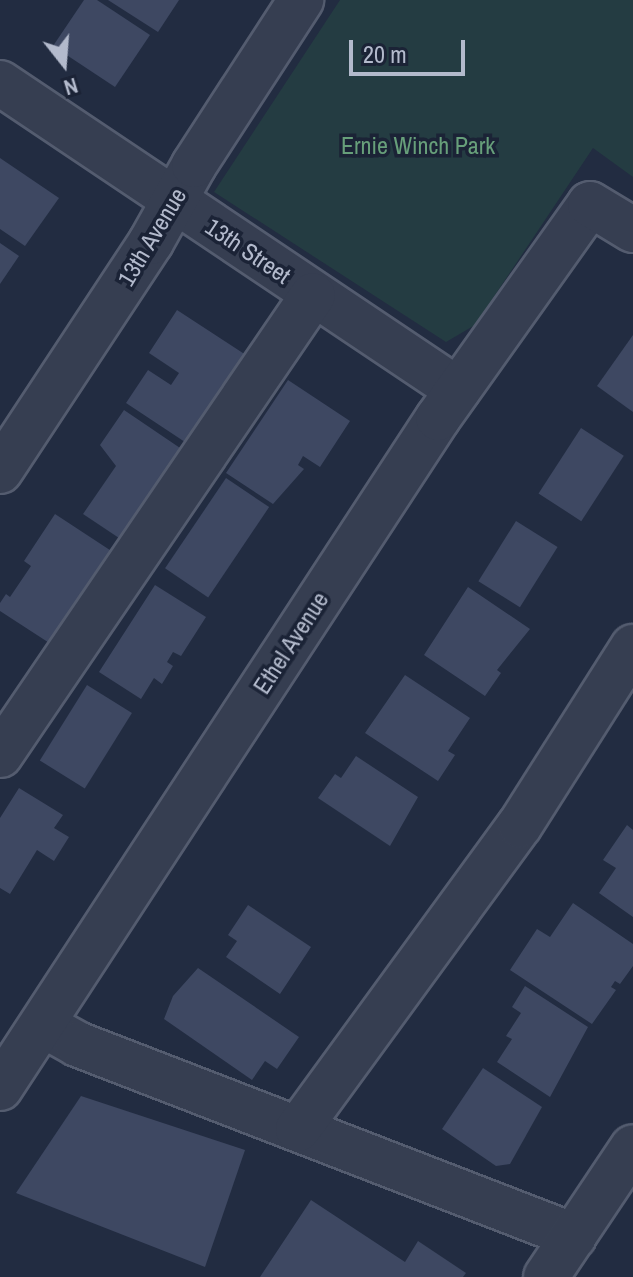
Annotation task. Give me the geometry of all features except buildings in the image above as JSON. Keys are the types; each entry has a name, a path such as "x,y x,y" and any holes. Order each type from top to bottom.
{"street":[{"name":"13th Avenue","path":"0,471 176,203 197,160 301,0"},
{"name":"13th Street","path":"0,83 458,390"},
{"name":"Ethel Avenue","path":"0,1088 458,390 590,204 633,230"},
{"path":"0,755 313,295"},
{"path":"298,1129 520,825 633,647"},
{"path":"43,1025 77,1044 574,1236"},
{"path":"546,1277 633,1147"}],"green space":[{"name":"Ernie Winch Park","path":"340,0 633,0 633,177 593,148 475,325 446,342 214,192"}]}
